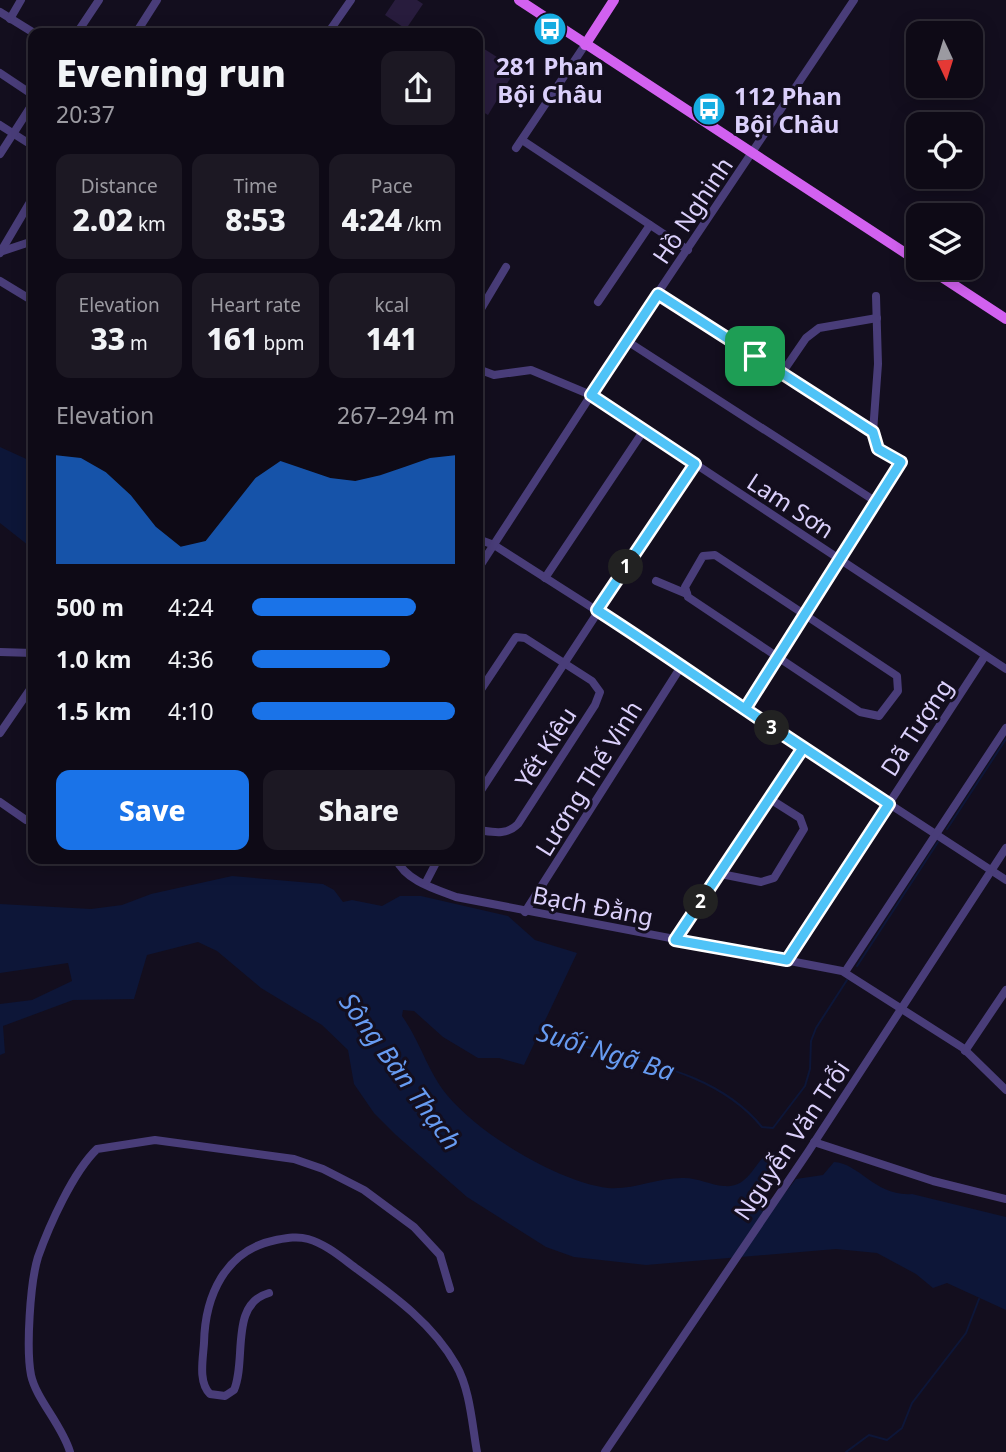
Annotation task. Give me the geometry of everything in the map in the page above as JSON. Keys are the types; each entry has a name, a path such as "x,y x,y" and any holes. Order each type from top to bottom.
{"main road":[{"path":"519,0 906,253"},
{"path":"585,44 614,0"},
{"path":"946,280 1006,319"}],"street":[{"path":"10,19 21,0"},
{"path":"80,28 99,0"},
{"path":"139,28 157,0"},
{"path":"331,28 351,0"},
{"name":"Hồ Nghinh","path":"483,562 854,0"},
{"path":"0,12 28,30"},
{"path":"585,44 519,144 688,250"},
{"path":"0,74 28,92"},
{"path":"0,154 28,111"},
{"path":"0,125 28,143"},
{"path":"0,253 28,205"},
{"path":"597,302 650,225"},
{"path":"0,253 28,243"},
{"path":"483,306 506,267"},
{"path":"0,281 28,298"},
{"path":"658,294 873,432"},
{"path":"745,709 901,462 878,449 873,432 878,364 876,296"},
{"path":"782,373 806,338 818,328 877,317"},
{"path":"627,341 875,501"},
{"name":"Lam Sơn","path":"483,371 494,375 531,370 591,395 1006,670"},
{"path":"545,578 643,430"},
{"path":"483,778 564,663 695,464"},
{"path":"483,541 494,545 682,665 803,748 1006,880"},
{"path":"656,581 687,594 872,717 879,716 898,691 897,676 715,555 703,556 698,562 684,587 687,594"},
{"path":"483,686 516,637 525,638 564,663"},
{"path":"0,652 28,653"},
{"name":"Dã Tượng","path":"787,960 985,656"},
{"name":"Yết Kiêu","path":"483,831 502,833 511,831 595,705 600,692 597,686 564,663"},
{"name":"Lương Thế Vinh","path":"526,912 682,665"},
{"path":"0,733 28,692"},
{"path":"845,972 1006,728"},
{"path":"675,940 803,748"},
{"path":"721,874 769,882 802,836 804,823 770,799"},
{"path":"0,802 26,820"},
{"name":"Nguyễn Văn Trỗi","path":"605,1452 808,1152 1006,848"},
{"name":"Bạch Đằng","path":"399,864 402,870 425,884 456,897 845,972 965,1051 1006,1090"},
{"path":"425,884 435,864"},
{"path":"965,1051 1006,990"},
{"path":"70,1452 58,1422 32,1376 31,1319 34,1282 38,1258 48,1233 72,1185 97,1149 155,1140 294,1160 323,1169 364,1190 414,1227 440,1255 450,1289"},
{"path":"814,1142 933,1181 1006,1199"},
{"path":"269,1293 255,1299 244,1320 234,1390 225,1396 210,1394 202,1381 204,1335 208,1307 216,1283 232,1262 252,1248 272,1240 303,1238 334,1252 390,1293 416,1315 440,1343 460,1374 476,1451"}],"water":[{"path":"0,447 28,460 28,545 0,523"},
{"name":"Sông Bàn Thạch","path":"232,876 323,884 334,890 343,902 352,900 382,906 400,896 421,896 508,916 535,940 577,953 524,1065 499,1058 478,1058 443,1037 414,1011 403,1010 402,1016 440,1086 461,1110 479,1125 521,1154 544,1166 588,1184 608,1188 682,1178 724,1186 734,1185 749,1176 765,1156 779,1153 783,1159 766,1178 760,1192 777,1203 796,1179 823,1175 834,1162 852,1168 878,1185 899,1194 912,1194 1006,1217 1006,1310 947,1283 933,1288 916,1274 877,1253 836,1249 646,1265 574,1257 546,1247 467,1197 396,1135 374,1113 354,1084 348,1050 322,1025 261,988 217,951 198,942 147,955 134,999 73,1000 3,1026 5,1053 0,1055 0,1004 32,1000 72,981 68,963 0,973 0,904 91,909 122,905 151,894"}],"building":[{"path":"395,0 417,0 423,4 407,28 385,15"},
{"path":"483,48 516,69 488,115 483,112"}],"waterway":[{"name":"Suối Ngã Ba","path":"947,829 1006,739"},
{"name":"Suối Ngã Ba","path":"857,966 938,842"},
{"name":"Suối Ngã Ba","path":"538,1032 686,1075 714,1088 740,1105 762,1127 773,1128 805,1086 810,1069 811,1041 816,1028 847,980"},
{"path":"846,1452 869,1435 887,1440 902,1428 912,1403 966,1333 979,1299"}],"place":[{"name":"281 Phan Bội Châu","path":"550,29"},
{"name":"112 Phan Bội Châu","path":"709,109"}],"route":[{"path":"658,294 755,356 873,432 878,449 901,462 745,709 889,804 787,960 675,940 803,748 597,610 695,464 591,395 658,294"}]}
